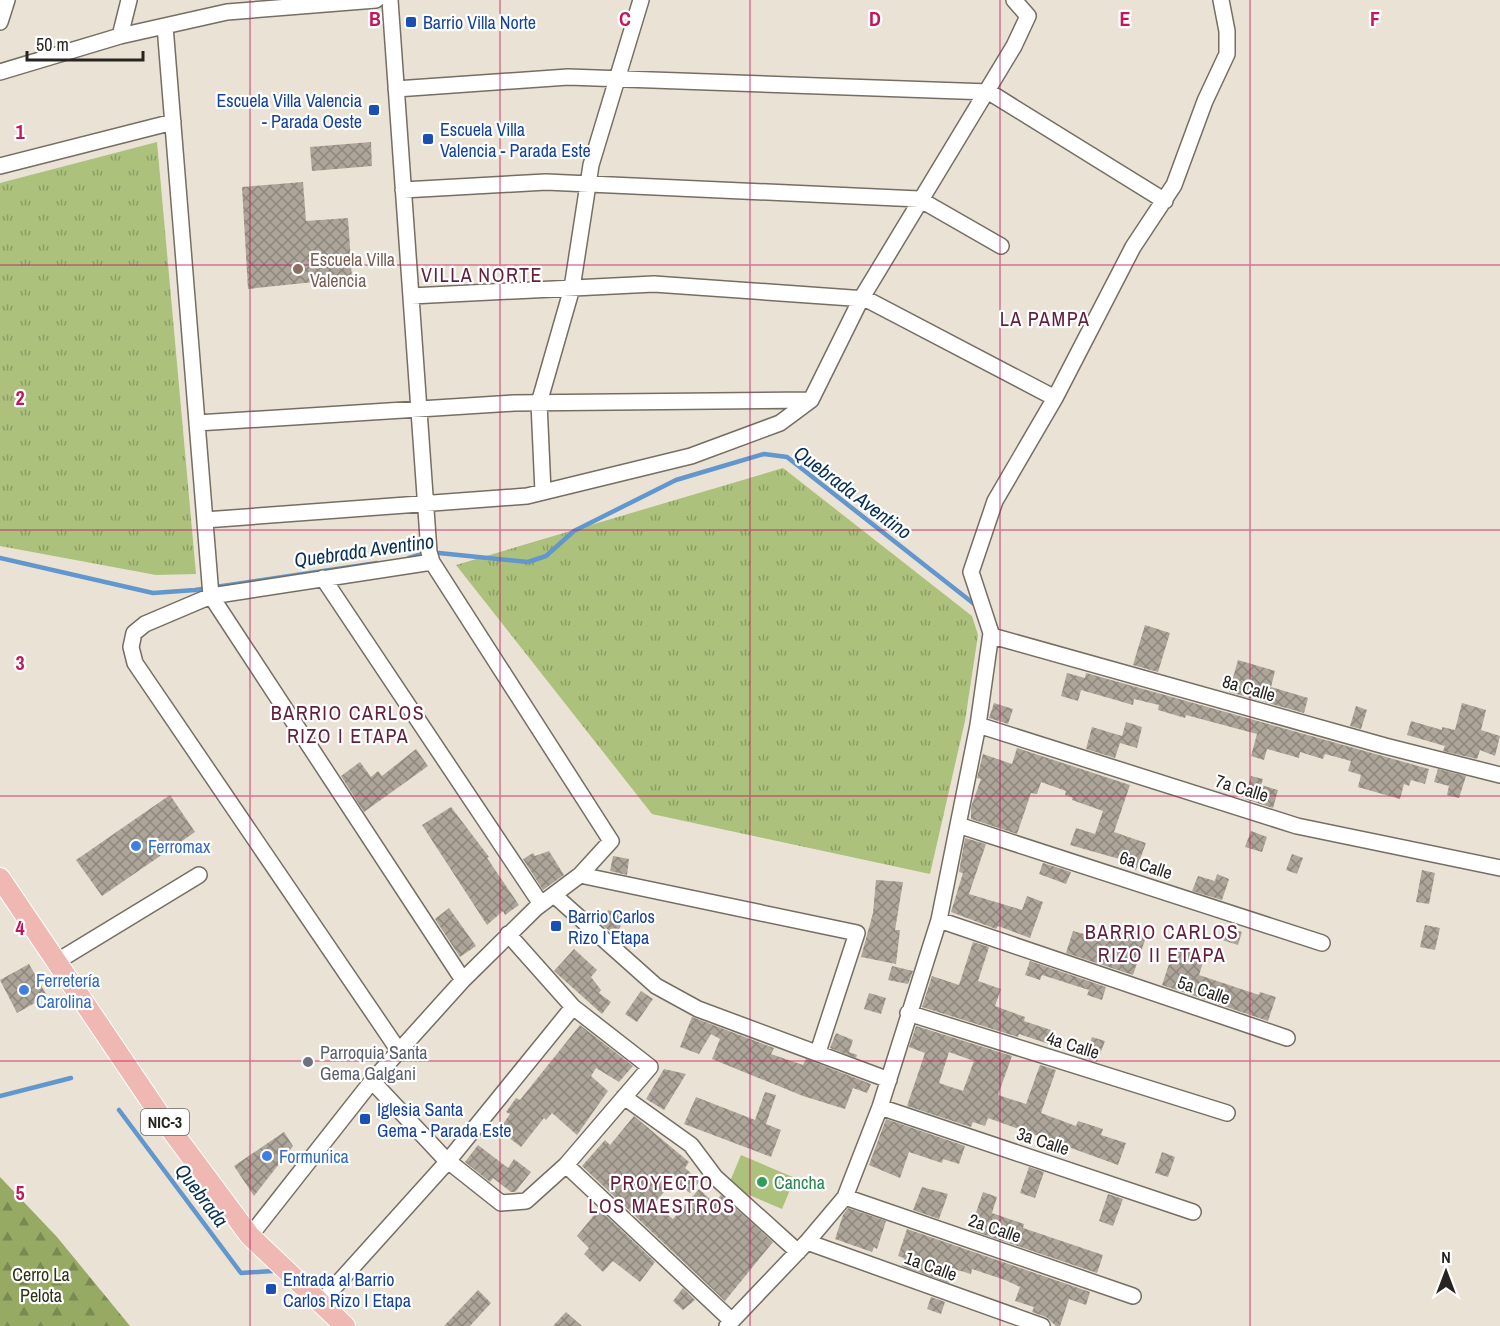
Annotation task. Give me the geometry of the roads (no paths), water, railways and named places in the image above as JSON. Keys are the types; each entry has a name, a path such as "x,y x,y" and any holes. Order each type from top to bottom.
{"main road":[{"name":"NIC-3","path":"0,878 160,1115 250,1236 345,1326"}],"street":[{"path":"0,22 7,0"},
{"path":"120,36 129,0"},
{"path":"0,72 229,6 376,0"},
{"path":"250,1236 372,1081 399,1051 508,934 580,875 611,841 432,562 425,503 390,0"},
{"path":"543,492 539,403 572,288 591,165 641,0"},
{"path":"205,520 527,496 691,456 780,423 811,400 861,299 1014,46 1028,16 1014,0"},
{"path":"566,1165 729,1324 803,1247 845,1197 880,1107 939,920 978,725 991,633 971,572 995,501 1055,398 1133,247 1174,185 1205,101 1227,54 1227,31 1221,0"},
{"path":"165,26 211,596 464,980"},
{"path":"396,89 568,77 986,92 1165,201"},
{"path":"0,166 173,122"},
{"path":"403,190 546,182 921,200 1001,246"},
{"path":"411,296 654,284 861,299 1055,398"},
{"path":"197,423 539,403 811,400"},
{"path":"399,1051 135,663 130,647 134,633 145,624 211,596 432,562"},
{"path":"323,578 548,899 656,986 698,1009 889,1080"},
{"name":"8a Calle","path":"991,633 992,636 1385,746 1500,775"},
{"name":"7a Calle","path":"978,725 1297,826 1500,868"},
{"name":"6a Calle","path":"958,825 1322,943"},
{"path":"56,962 199,874"},
{"path":"580,875 857,933 818,1052"},
{"name":"5a Calle","path":"939,920 1287,1038"},
{"path":"372,1081 448,1161 501,1203 526,1201 566,1165 650,1067 573,1007 508,934"},
{"path":"321,1302 448,1161 573,1007"},
{"name":"4a Calle","path":"908,1013 1227,1113"},
{"path":"624,1097 691,1145 715,1177 803,1247"},
{"name":"3a Calle","path":"880,1107 1193,1212"},
{"name":"2a Calle","path":"845,1197 1132,1296"},
{"name":"1a Calle","path":"803,1247 1042,1326"}],"waterway":[{"name":"Quebrada Aventino","path":"409,558 429,552 528,562 546,556 574,531 676,480 764,454 787,457 978,607"},
{"name":"Quebrada Aventino","path":"0,558 153,593 195,590 377,563"},
{"name":"Quebrada","path":"0,1096 71,1078"},
{"name":"Quebrada","path":"119,1110 241,1273 273,1271"}],"place":[{"name":"Barrio Villa Norte","path":"411,22"},
{"name":"Escuela Villa Valencia - Parada Oeste","path":"374,110"},
{"name":"Escuela Villa Valencia - Parada Este","path":"428,139"},
{"name":"Escuela Villa Valencia","path":"298,269"},
{"name":"Ferromax","path":"136,846"},
{"name":"Barrio Carlos Rizo I Etapa","path":"556,926"},
{"name":"Ferretería Carolina","path":"24,990"},
{"name":"Parroquia Santa Gema Galgani","path":"308,1062"},
{"name":"Iglesia Santa Gema - Parada Este","path":"365,1119"},
{"name":"Formunica","path":"267,1156"},
{"name":"Cancha","path":"762,1182"},
{"name":"Entrada al Barrio Carlos Rizo I Etapa","path":"271,1289"}],"district":[{"name":"VILLA NORTE","path":"482,274"},
{"name":"LA PAMPA","path":"1045,318"},
{"name":"BARRIO CARLOS RIZO I ETAPA","path":"348,724"},
{"name":"BARRIO CARLOS RIZO II ETAPA","path":"1162,942"},
{"name":"PROYECTO LOS MAESTROS","path":"662,1194"}],"park label":[{"name":"Cerro La Pelota","path":"41,1284"}]}
